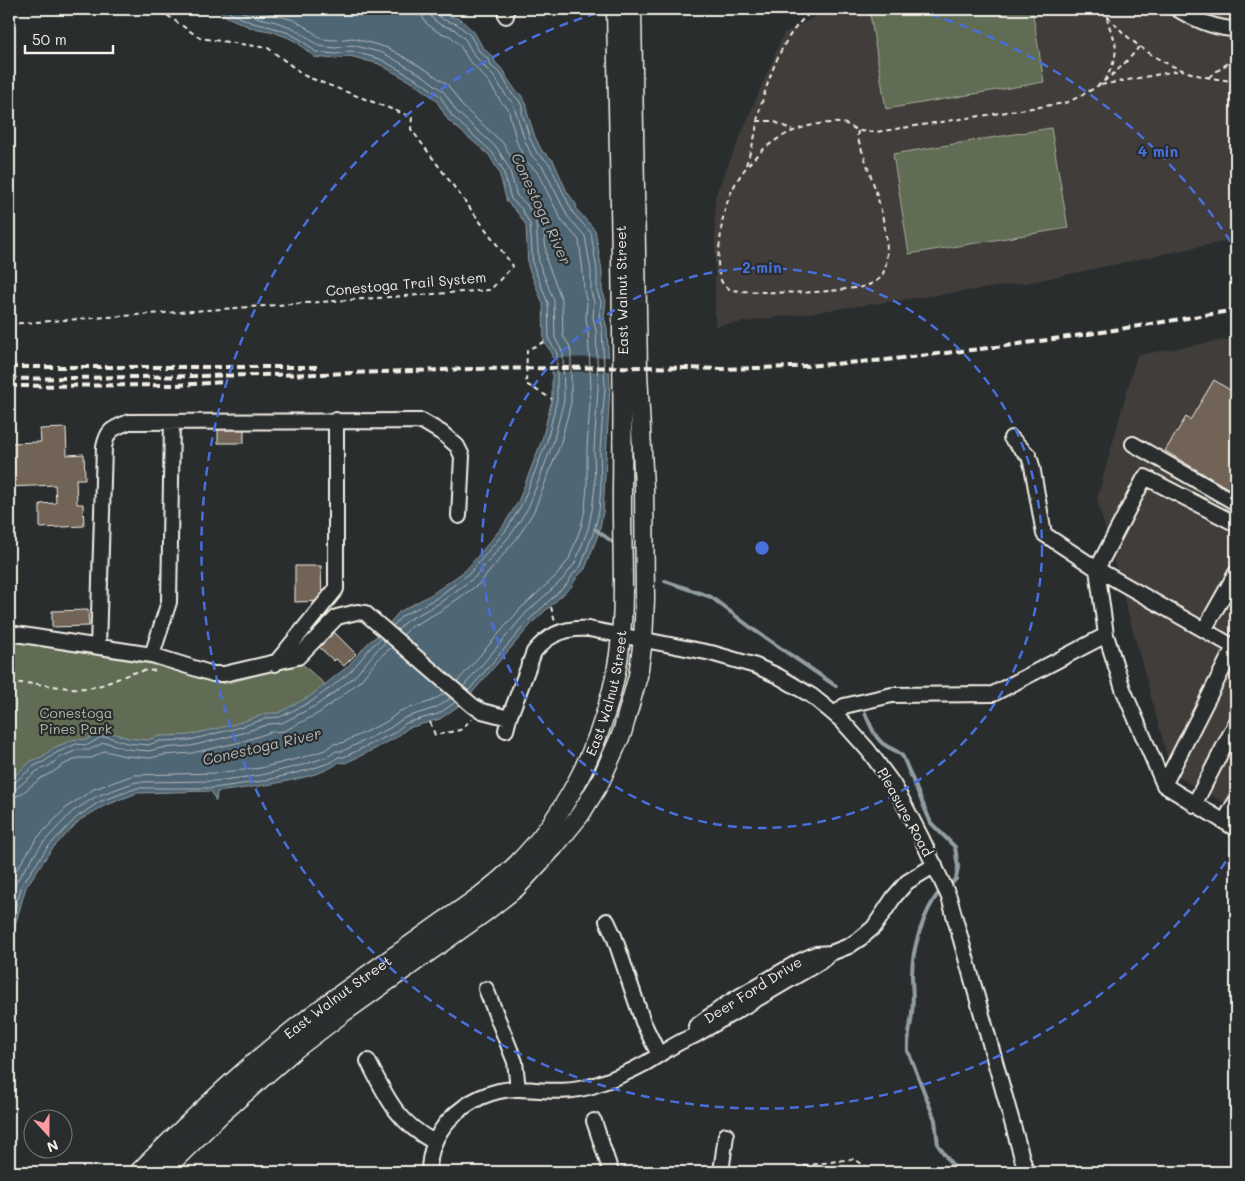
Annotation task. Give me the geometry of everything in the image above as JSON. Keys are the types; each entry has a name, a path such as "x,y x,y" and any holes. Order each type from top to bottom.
{"main road":[{"name":"East Walnut Street","path":"149,1170 221,1091 283,1038 334,999 475,900 505,876 531,849 566,802 593,747 612,692 621,636 623,598 624,383 616,9"},
{"name":"East Walnut Street","path":"149,1170 220,1114 293,1051 516,888 542,862 580,815 614,755 634,697 643,640 645,599 644,488 638,372 632,9"}],"street":[{"path":"1177,9 1201,21 1236,29"},
{"path":"275,664 336,589 336,420"},
{"path":"98,647 104,447 107,435 115,428 128,422 422,421 442,433 457,446 462,456 459,516"},
{"path":"152,655 169,602 172,422"},
{"path":"1011,438 1029,456 1044,534 1097,569 1235,648 1164,785"},
{"path":"1133,444 1236,503"},
{"path":"1236,524 1146,477 1097,569 1106,635 1123,689 1164,785 1194,805 1230,825 1236,801"},
{"path":"1204,630 1236,573"},
{"path":"9,633 152,655 213,674 224,674 275,664 298,657 333,620 343,614 365,613 466,700 482,711"},
{"name":"Pleasure Road","path":"482,711 507,724 534,652 545,640 558,632 574,628 589,629 711,653 756,666 796,686 812,696 835,715 868,750 889,778 913,820 949,897 1026,1172"},
{"path":"835,715 844,706 892,695 993,694 1106,635"},
{"path":"1194,805 1236,723"},
{"name":"Deer Ford Drive","path":"429,1172 430,1156 434,1142 445,1124 456,1112 470,1102 497,1091 518,1089 550,1092 588,1087 628,1072 820,962 831,953 855,942 868,933 907,882 935,865"},
{"path":"607,921 614,936 642,1022 659,1055"},
{"path":"486,989 515,1062 518,1089"},
{"path":"368,1061 392,1107 413,1129 434,1142"},
{"path":"594,1121 610,1172"},
{"path":"721,1172 726,1135"}],"path":[{"name":"Conestoga Trail System","path":"9,324 490,290 513,266 411,129 412,117 305,76 268,48 200,38 158,9"},
{"path":"746,166 755,136 759,110 782,49 795,29 810,12 816,9"},
{"path":"1102,9 1121,31 1139,47 1159,59 1184,70 1236,82"},
{"path":"1103,82 1111,69 1116,51 1115,42 1107,22 1107,15"},
{"path":"858,131 857,137 879,200 887,252 880,278 868,285 829,292 804,293 730,290 724,285 719,269 722,224 725,205 732,187 746,166 765,148 792,130 822,124 842,123 851,125 858,131 876,132 1065,103 1082,96 1114,75 1139,47"},
{"path":"1210,77 1228,63 1236,49"},
{"path":"1098,85 1184,70"},
{"path":"757,121 772,121 792,130"},
{"path":"544,342 526,350 526,384 552,399"},
{"path":"9,684 22,682 65,688 88,688 110,683 133,672 146,669 159,671 168,669 174,662"},
{"path":"430,722 435,735 460,730 482,711"},
{"path":"787,1172 803,1166 852,1159 875,1172"}],"shaded area":[{"path":"830,9 1236,9 1236,239 1031,282 715,326 715,196 784,33"},
{"path":"1236,338 1236,809 1172,774 1097,499 1137,355"}],"green space":[{"path":"899,9 1032,9 1044,82 886,109 870,14"},
{"path":"1051,128 1068,228 909,254 893,154"},
{"name":"Conestoga Pines Park","path":"9,641 193,671 225,684 301,663 356,712 152,771 9,867"}],"water":[{"name":"Conestoga River","path":"218,9 438,9 446,15 460,19 474,32 483,48 505,72 507,78 527,105 527,112 535,137 542,151 553,160 567,192 576,204 577,210 595,230 602,271 602,290 606,301 604,317 607,328 610,387 603,512 599,532 585,569 571,587 534,621 464,702 440,719 408,728 397,737 371,751 345,763 339,762 316,774 281,782 217,792 216,801 211,791 137,793 102,807 80,820 51,850 26,887 9,946 9,781 31,761 42,757 53,748 75,739 86,740 99,732 109,732 128,738 147,740 160,736 189,735 235,724 268,713 278,713 309,697 347,667 399,612 432,594 466,570 503,526 518,502 542,440 552,399 552,353 544,342 543,304 528,266 526,225 507,202 499,172 489,155 448,120 436,100 418,86 379,64 350,56 336,59 314,57 298,43 287,37 270,31 252,28 227,17"}],"pier":[{"path":"611,357 611,371 550,372 550,358"}],"building":[{"path":"1214,380 1236,394 1236,493 1165,451 1186,417 1190,420"},
{"path":"66,428 67,455 84,454 85,479 76,479 77,504 83,504 84,526 40,528 40,504 56,503 55,485 9,487 9,443 41,442 40,429"},
{"path":"218,428 244,428 244,443 218,443"},
{"path":"295,566 321,566 322,601 295,602"},
{"path":"88,610 89,626 52,627 52,611"},
{"path":"331,629 356,654 344,666 336,659 334,661 316,644"}],"waterway":[{"path":"595,529 614,543"},
{"path":"665,581 711,597 754,630 836,686"},
{"path":"865,713 878,739 903,757 931,823 955,847 958,867 956,879 951,884"},
{"path":"940,891 924,919 914,953 912,974 913,1008 908,1051 935,1120 938,1145 957,1172"}],"railway":[{"path":"9,379 322,374 471,369 648,367 722,369 792,367 886,360 1005,346 1236,310"},
{"path":"9,367 318,367"},
{"path":"9,386 175,385 225,382"}]}
